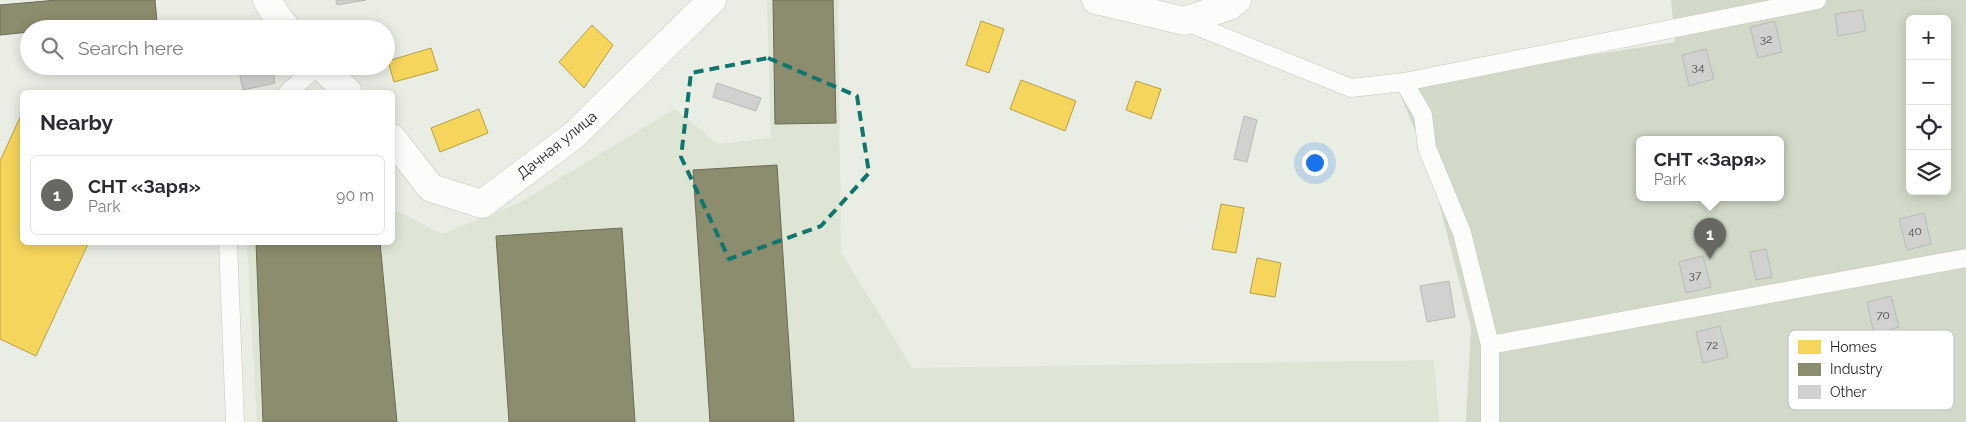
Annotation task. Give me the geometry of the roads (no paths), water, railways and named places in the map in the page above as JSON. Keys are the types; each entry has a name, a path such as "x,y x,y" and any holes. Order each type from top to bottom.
{"street":[{"path":"267,0 280,20"},
{"name":"Дачная улица","path":"395,142 431,188 482,204 573,136 712,0"},
{"path":"1096,0 1184,21 1229,6 1237,0"},
{"path":"329,75 346,90"}],"lane":[{"path":"1184,21 1351,88 1404,82 1817,0"},
{"path":"290,90 308,75"},
{"path":"1404,82 1423,115 1427,148 1462,233 1490,345 1490,422"},
{"path":"228,245 235,422"},
{"path":"1490,345 1966,258"}],"place":[{"name":"СНТ «Заря»","path":"1710,259"}]}
